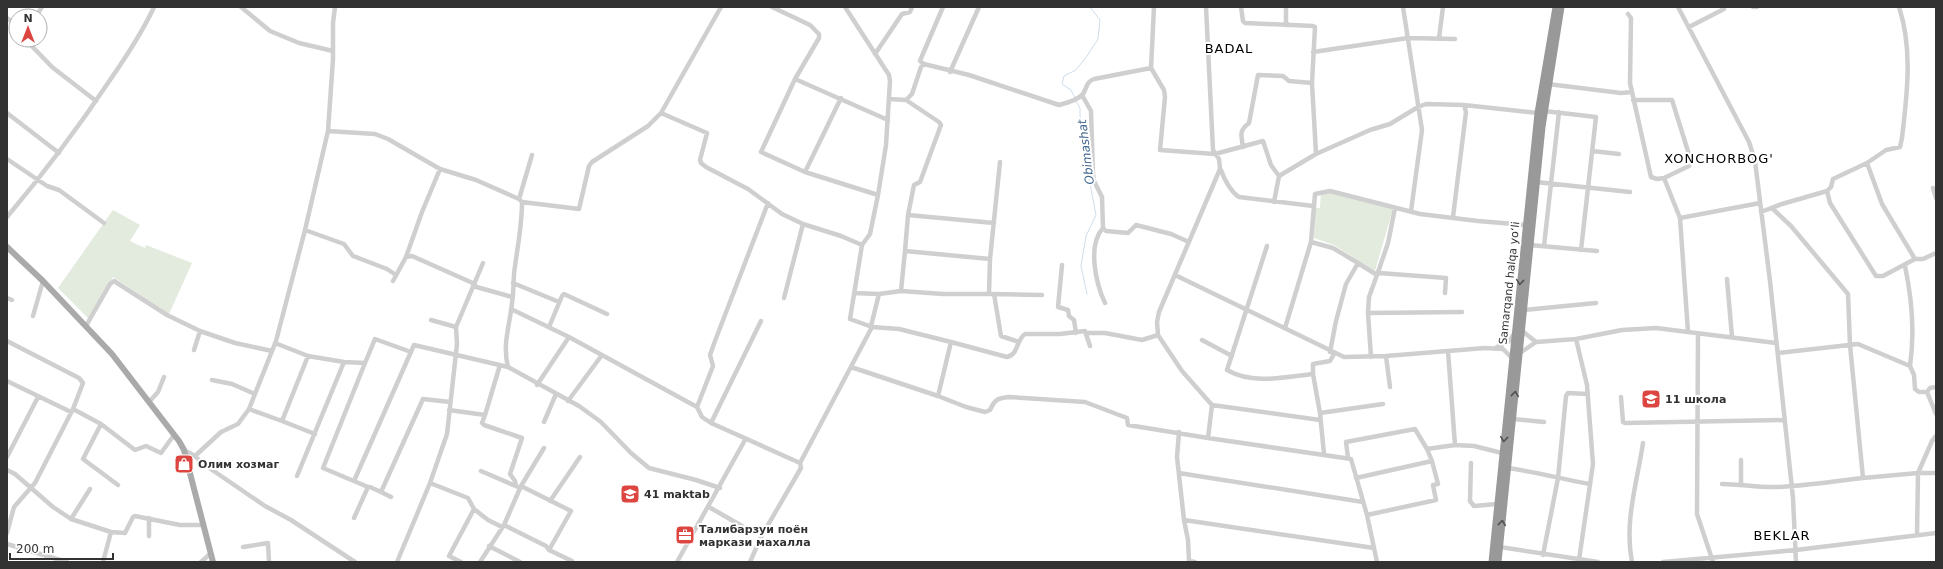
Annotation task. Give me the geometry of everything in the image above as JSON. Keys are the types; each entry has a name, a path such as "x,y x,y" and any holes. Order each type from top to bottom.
{"highway":[{"name":"Samarqand halqa yoʻli","path":"1492,562 1502,452 1511,417 1520,353 1518,332 1526,256 1530,245 1541,112 1548,84 1556,7"},
{"name":"Samarqand halqa yoʻli","path":"1498,562 1508,468 1512,358 1524,310 1526,225 1541,112 1553,38 1561,7"}],"main road":[{"path":"7,247 43,281 112,354 184,450 213,562"}],"street":[{"path":"7,217 39,180 96,101 126,56 154,7"},
{"path":"241,7 270,31 299,43 333,51"},
{"path":"195,456 221,432 238,424 249,409 275,343 305,230 328,131 335,7"},
{"path":"328,131 374,134 388,139 440,169 476,180 520,200 579,209 592,162 648,126 661,113 721,7"},
{"path":"772,7 810,25 819,36 795,79 761,152 805,172 878,195"},
{"path":"846,7 889,75 890,99 886,145 878,195 870,234 862,245 850,319 871,327 899,329 1007,357 1014,354 1019,342 1025,334 1060,334 1085,331 1086,333 1105,333 1142,340 1158,335"},
{"path":"875,54 902,14 910,12 912,7"},
{"path":"943,7 920,61 924,64 950,72 969,75 1059,105 1082,95 1087,83 1094,78 1151,68"},
{"path":"950,72 979,7"},
{"path":"1154,7 1151,68 1157,77 1165,97 1160,150 1215,154 1264,141 1271,165 1279,176 1274,202"},
{"path":"1206,7 1213,150 1219,159 1220,169 1223,176 1236,195 1244,198 1313,206"},
{"path":"1241,7 1241,16 1243,21 1246,23 1314,27 1312,83 1316,154"},
{"path":"1286,7 1286,25"},
{"path":"1403,7 1422,130 1411,211"},
{"path":"1439,38 1443,7"},
{"path":"1678,7 1749,142 1755,161 1770,281 1792,486 1796,562"},
{"path":"1761,212 1773,209 1782,204 1827,191 1831,187 1833,179 1867,163 1886,150 1900,147 1908,85 1905,29 1899,7"},
{"path":"1689,27 1725,8"},
{"path":"1628,14 1631,18 1630,83 1651,177 1657,179 1664,178 1689,166 1691,161 1672,100 1634,100"},
{"path":"1313,52 1408,38 1455,39"},
{"path":"34,48 52,67 96,101"},
{"path":"906,100 912,94 921,66 924,64"},
{"path":"1242,147 1242,130 1249,123 1258,75 1284,76 1289,81 1312,83"},
{"path":"795,79 888,120"},
{"path":"1548,84 1621,94 1632,92"},
{"path":"1082,95 1090,111 1093,174 1094,181 1102,197 1103,228 1099,232 1095,263 1096,278 1105,303"},
{"path":"805,172 830,124 841,98"},
{"path":"890,99 906,100 939,122 941,125 920,182 914,185 908,215 901,291"},
{"path":"1279,176 1316,154 1394,122 1418,107 1426,104 1464,105 1541,112 1559,112 1596,117 1581,250"},
{"path":"1453,217 1466,112 1464,105"},
{"path":"1544,246 1559,112"},
{"path":"7,113 59,153"},
{"path":"661,113 708,133 700,160 701,163 748,189 782,214 803,224 841,236 862,245"},
{"path":"1592,151 1619,154"},
{"path":"508,366 505,357 506,336 522,227 520,200 532,155"},
{"path":"7,159 47,186 59,190 104,223"},
{"path":"1000,162 990,259 991,294 1001,336 1019,342"},
{"path":"1867,163 1882,204 1915,259"},
{"path":"393,281 406,257 422,212 440,169"},
{"path":"1220,169 1159,312 1157,322 1158,335 1182,372 1212,405 1320,420"},
{"path":"1664,178 1680,218 1688,332"},
{"path":"1536,182 1630,192"},
{"path":"1933,188 1936,198"},
{"path":"1285,328 1311,242 1315,194 1330,191 1411,211 1526,225"},
{"path":"1827,191 1830,203 1876,276 1883,276 1905,266 1915,259 1923,259 1936,253"},
{"path":"1680,218 1760,203"},
{"path":"697,407 713,366 710,355 768,204"},
{"path":"1372,357 1368,313 1369,297 1388,243 1396,208"},
{"path":"1773,209 1791,226 1848,294 1850,345 1863,478"},
{"path":"908,215 994,223"},
{"path":"784,298 803,224"},
{"path":"1103,228 1106,231 1128,233 1136,225 1171,234 1189,242"},
{"path":"305,230 344,244 353,256 387,269 396,275"},
{"path":"1311,242 1333,248 1376,275"},
{"path":"1530,245 1597,251"},
{"path":"1267,246 1227,370 1242,377 1264,379 1313,374"},
{"path":"905,251 990,259"},
{"path":"406,257 418,257 474,285 512,297"},
{"path":"397,562 430,483 447,434 455,354 456,327 483,263"},
{"path":"1324,454 1320,412 1313,374 1313,364 1330,361 1336,321 1346,284 1358,263"},
{"path":"1062,265 1058,307 1068,310 1069,316 1074,320 1076,332"},
{"path":"1905,266 1910,290 1912,316 1910,366 1914,375 1915,389 1919,392 1927,392 1930,388 1936,387"},
{"path":"1376,275 1379,273 1446,278 1445,293"},
{"path":"1174,275 1247,309 1332,353 1344,357 1372,357 1493,348 1502,346 1518,332 1536,342"},
{"path":"1727,279 1732,338"},
{"path":"33,316 43,281"},
{"path":"86,326 110,284 114,281 167,316 200,331 236,343 272,351"},
{"path":"513,283 559,302"},
{"path":"854,293 878,294 901,291 943,294 1042,295"},
{"path":"549,327 559,302 564,294 607,314"},
{"path":"750,562 761,537 801,468 800,463 871,327 878,294"},
{"path":"1524,310 1596,303"},
{"path":"511,309 568,337 697,407 702,417 711,423 745,440 800,463"},
{"path":"1368,313 1462,312"},
{"path":"431,320 456,327"},
{"path":"711,423 761,322"},
{"path":"1520,353 1536,342 1576,338 1622,330 1656,328 1776,343"},
{"path":"194,350 200,331"},
{"path":"1086,333 1090,346"},
{"path":"1698,334 1697,514 1701,530 1712,559"},
{"path":"538,385 568,337"},
{"path":"1576,338 1587,394 1593,456 1579,560"},
{"path":"354,518 368,487 324,468 365,363 376,339 411,352"},
{"path":"1202,340 1232,356"},
{"path":"7,341 79,378 83,383 72,410 31,488 14,507 7,534"},
{"path":"938,396 951,342"},
{"path":"275,343 308,356 344,362 365,363"},
{"path":"354,481 414,345 508,366 601,422 631,453 649,468 720,488"},
{"path":"1778,353 1850,345 1865,346 1902,364 1910,366"},
{"path":"1493,348 1503,349 1510,354 1512,358"},
{"path":"1448,351 1455,445"},
{"path":"568,401 602,355"},
{"path":"282,421 308,356"},
{"path":"1386,356 1390,387"},
{"path":"297,476 344,362"},
{"path":"500,365 482,423 522,438 510,474 519,487"},
{"path":"851,367 966,407 985,412 990,410 994,400 998,398 1009,397 1085,402 1127,418 1128,425 1351,459 1367,515 1377,562"},
{"path":"149,402 158,392 164,377"},
{"path":"212,380 232,384 255,394"},
{"path":"7,381 38,397 72,410 100,424 135,450 146,446 161,454 174,435"},
{"path":"1927,392 1936,414"},
{"path":"1543,554 1558,478 1566,396 1568,393 1587,394"},
{"path":"544,422 556,394"},
{"path":"7,457 38,397"},
{"path":"1621,397 1622,416 1623,422 1625,423 1785,420"},
{"path":"381,492 423,399 450,402"},
{"path":"1320,412 1383,404"},
{"path":"1208,438 1212,405"},
{"path":"249,409 314,434"},
{"path":"449,410 485,414"},
{"path":"1511,417 1544,422"},
{"path":"100,424 82,459 118,485"},
{"path":"1348,458 1346,442 1415,430 1427,449 1432,461 1438,484 1433,485 1436,500 1367,515"},
{"path":"1180,432 1177,457 1184,520 1188,540 1189,562 1195,562"},
{"path":"1917,535 1918,473 1929,447 1936,436"},
{"path":"677,562 720,488 745,440"},
{"path":"1632,562 1630,550 1630,521 1643,443"},
{"path":"1427,449 1455,445 1474,446 1502,452"},
{"path":"480,562 503,526 519,487 544,448"},
{"path":"184,450 195,456 202,463 265,506 291,520 355,562"},
{"path":"550,501 580,457"},
{"path":"1741,460 1741,484"},
{"path":"1356,478 1432,461"},
{"path":"1471,463 1470,501 1474,506 1497,504"},
{"path":"1508,468 1549,474 1558,478 1590,484"},
{"path":"7,470 15,474 71,519 111,532 127,532 134,516 180,525 204,525"},
{"path":"481,471 572,511 550,550"},
{"path":"1179,473 1363,502"},
{"path":"1722,484 1741,484 1764,487 1792,486 1918,473 1936,473"},
{"path":"430,483 468,498 474,509 488,520 546,546 550,550 572,561"},
{"path":"370,487 391,496"},
{"path":"71,519 90,489"},
{"path":"709,507 742,526"},
{"path":"461,562 448,556 474,509"},
{"path":"148,518 149,536"},
{"path":"1184,520 1374,548"},
{"path":"103,562 111,532"},
{"path":"1663,562 1712,559 1936,533"},
{"path":"243,547 268,543 269,562"},
{"path":"7,544 67,562"},
{"path":"489,546 520,562"},
{"path":"1500,547 1598,562"},
{"path":"201,562 210,554"}],"shaded area":[{"path":"1321,191 1328,191 1393,209 1375,271 1334,245 1314,238 1315,208 1320,208"},
{"path":"113,210 140,225 130,241 145,248 146,245 192,263 169,314 113,277 89,319 58,288"}],"waterway":[{"name":"Obimashat","path":"1075,98 1071,90 1062,84 1064,76 1076,70 1098,39 1100,20 1090,7"},
{"name":"Obimashat","path":"1076,101 1080,108 1080,116 1085,133 1087,168 1096,215 1086,236 1081,266 1087,294"}],"place":[{"name":"11 школа","path":"1651,399"},
{"name":"Олим хозмаг","path":"184,464"},
{"name":"41 maktab","path":"630,494"},
{"name":"Талибарзуи поён маркази махалла","path":"685,535"}],"district":[{"name":"BADAL","path":"1229,48"},
{"name":"XONCHORBOG'","path":"1719,158"},
{"name":"BEKLAR","path":"1782,535"}]}
